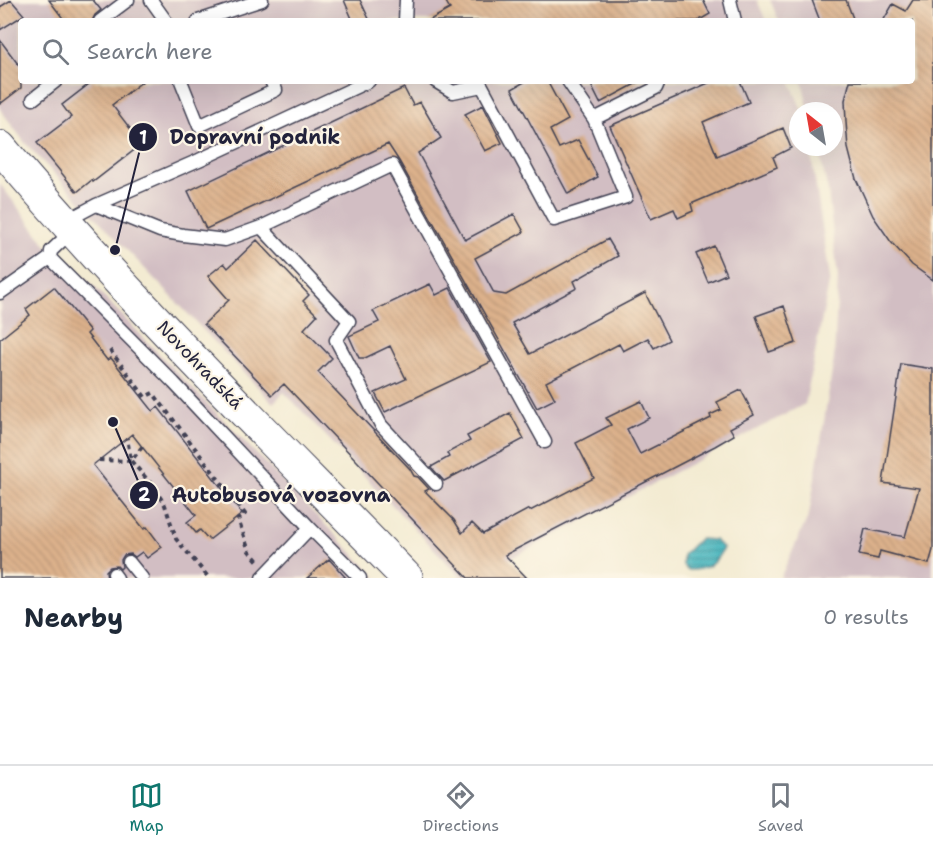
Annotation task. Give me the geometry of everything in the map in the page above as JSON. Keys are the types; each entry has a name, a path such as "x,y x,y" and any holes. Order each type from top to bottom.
{"main road":[{"name":"Novohradská","path":"0,147 68,226 175,340 407,578"}],"lane":[{"path":"104,18 128,0"},
{"path":"151,0 164,18"},
{"path":"207,18 262,0"},
{"path":"405,18 406,0"},
{"path":"730,0 734,18"},
{"path":"33,99 52,84"},
{"path":"186,84 199,126 276,90 273,84"},
{"path":"0,293 50,258 51,251 68,226 96,205 199,160 353,84"},
{"path":"440,84 453,92 487,84 554,220 626,197 594,119 570,84"},
{"path":"594,119 656,88 658,84"},
{"path":"96,205 160,231 225,240 261,227 392,165 545,442"},
{"path":"261,227 349,321 336,340 381,425 436,484"},
{"path":"50,258 174,383 360,578"},
{"path":"266,575 310,528"},
{"path":"129,562 142,578"}],"path":[{"path":"110,350 145,397 153,393 244,514 238,519 249,551 266,575"},
{"path":"127,438 131,461 153,486 165,505 176,539 209,578"},
{"path":"131,461 142,447"},
{"path":"99,460 131,461"}],"shaded area":[{"path":"0,0 757,0 765,18 18,18 18,84 791,84 798,102 789,102 789,156 811,156 830,278 805,404 496,566 481,578 462,578 284,392 273,403 25,143 0,109"},
{"path":"770,0 933,0 933,578 780,578 809,515 834,359 838,277 828,191 820,156 843,156 843,102 807,102 803,84 915,84 915,18 778,18"},
{"path":"0,184 51,251 74,266 377,578 0,578"}],"water":[{"path":"699,539 714,540 723,548 717,559 710,565 688,570 683,565 683,555"}],"building":[{"path":"11,0 24,15 0,30 0,7"},
{"path":"49,0 93,0 101,10 94,18 63,18"},
{"path":"344,0 360,0 369,18 352,18"},
{"path":"445,0 703,0 710,14 703,18 434,18 450,9"},
{"path":"812,0 846,0 853,18 819,18"},
{"path":"913,0 933,0 933,280 912,265 891,242 873,216 856,179 848,148 845,100 849,84 915,84 915,18 885,18 893,4 906,11"},
{"path":"0,40 18,64 18,84 21,84 21,88 0,104"},
{"path":"89,84 139,84 112,105 142,144 77,192 37,143 71,117 62,105"},
{"path":"521,84 549,84 568,120 550,130 559,148 578,140 598,177 568,194 512,89"},
{"path":"590,84 635,84 600,103"},
{"path":"706,84 741,84 749,102 703,122 717,156 783,128 789,149 773,157 777,167 691,204 693,211 678,218 674,209 651,219 610,126"},
{"path":"404,88 413,105 420,102 441,138 418,153 465,240 514,214 524,232 475,258 494,293 506,295 608,239 618,256 574,281 577,288 512,323 530,354 645,293 669,340 654,348 648,338 623,351 619,344 546,382 555,399 537,408 388,144 206,229 188,191"},
{"path":"483,105 502,143 485,151 465,114"},
{"path":"257,240 309,295 303,301 317,315 304,329 332,358 318,372 410,469 414,476 418,477 429,489 425,491 454,520 462,533 472,523 483,534 594,478 576,443 611,425 606,418 641,401 649,418 627,429 640,454 711,418 710,415 721,410 717,402 741,390 754,415 730,428 734,435 715,446 505,555 527,578 468,578 284,384 272,395 204,324 229,300 208,276 224,263 228,268"},
{"path":"714,246 726,274 708,282 696,254"},
{"path":"430,284 436,295 450,288 491,362 385,412 375,393 406,379 390,346 365,358 359,358 349,336 379,322 373,311"},
{"path":"54,287 90,331 87,334 107,360 111,358 153,411 158,407 242,514 209,540 200,530 196,533 187,522 196,515 132,434 93,465 144,529 147,527 162,547 147,558 142,552 135,557 131,554 124,555 121,560 122,567 120,569 117,566 110,567 106,571 107,578 0,578 0,339 30,315 26,309"},
{"path":"784,306 796,343 769,352 756,316"},
{"path":"901,364 933,369 933,550 929,564 880,551 878,559 859,555 865,529 905,537 919,488 883,483"},
{"path":"510,413 524,439 444,481 431,467 449,457 447,453 470,441 467,436"},
{"path":"329,559 346,578 307,578"}],"place":[{"name":"Dopravní podnik","path":"115,250"},
{"name":"Autobusová vozovna","path":"113,422"}]}
